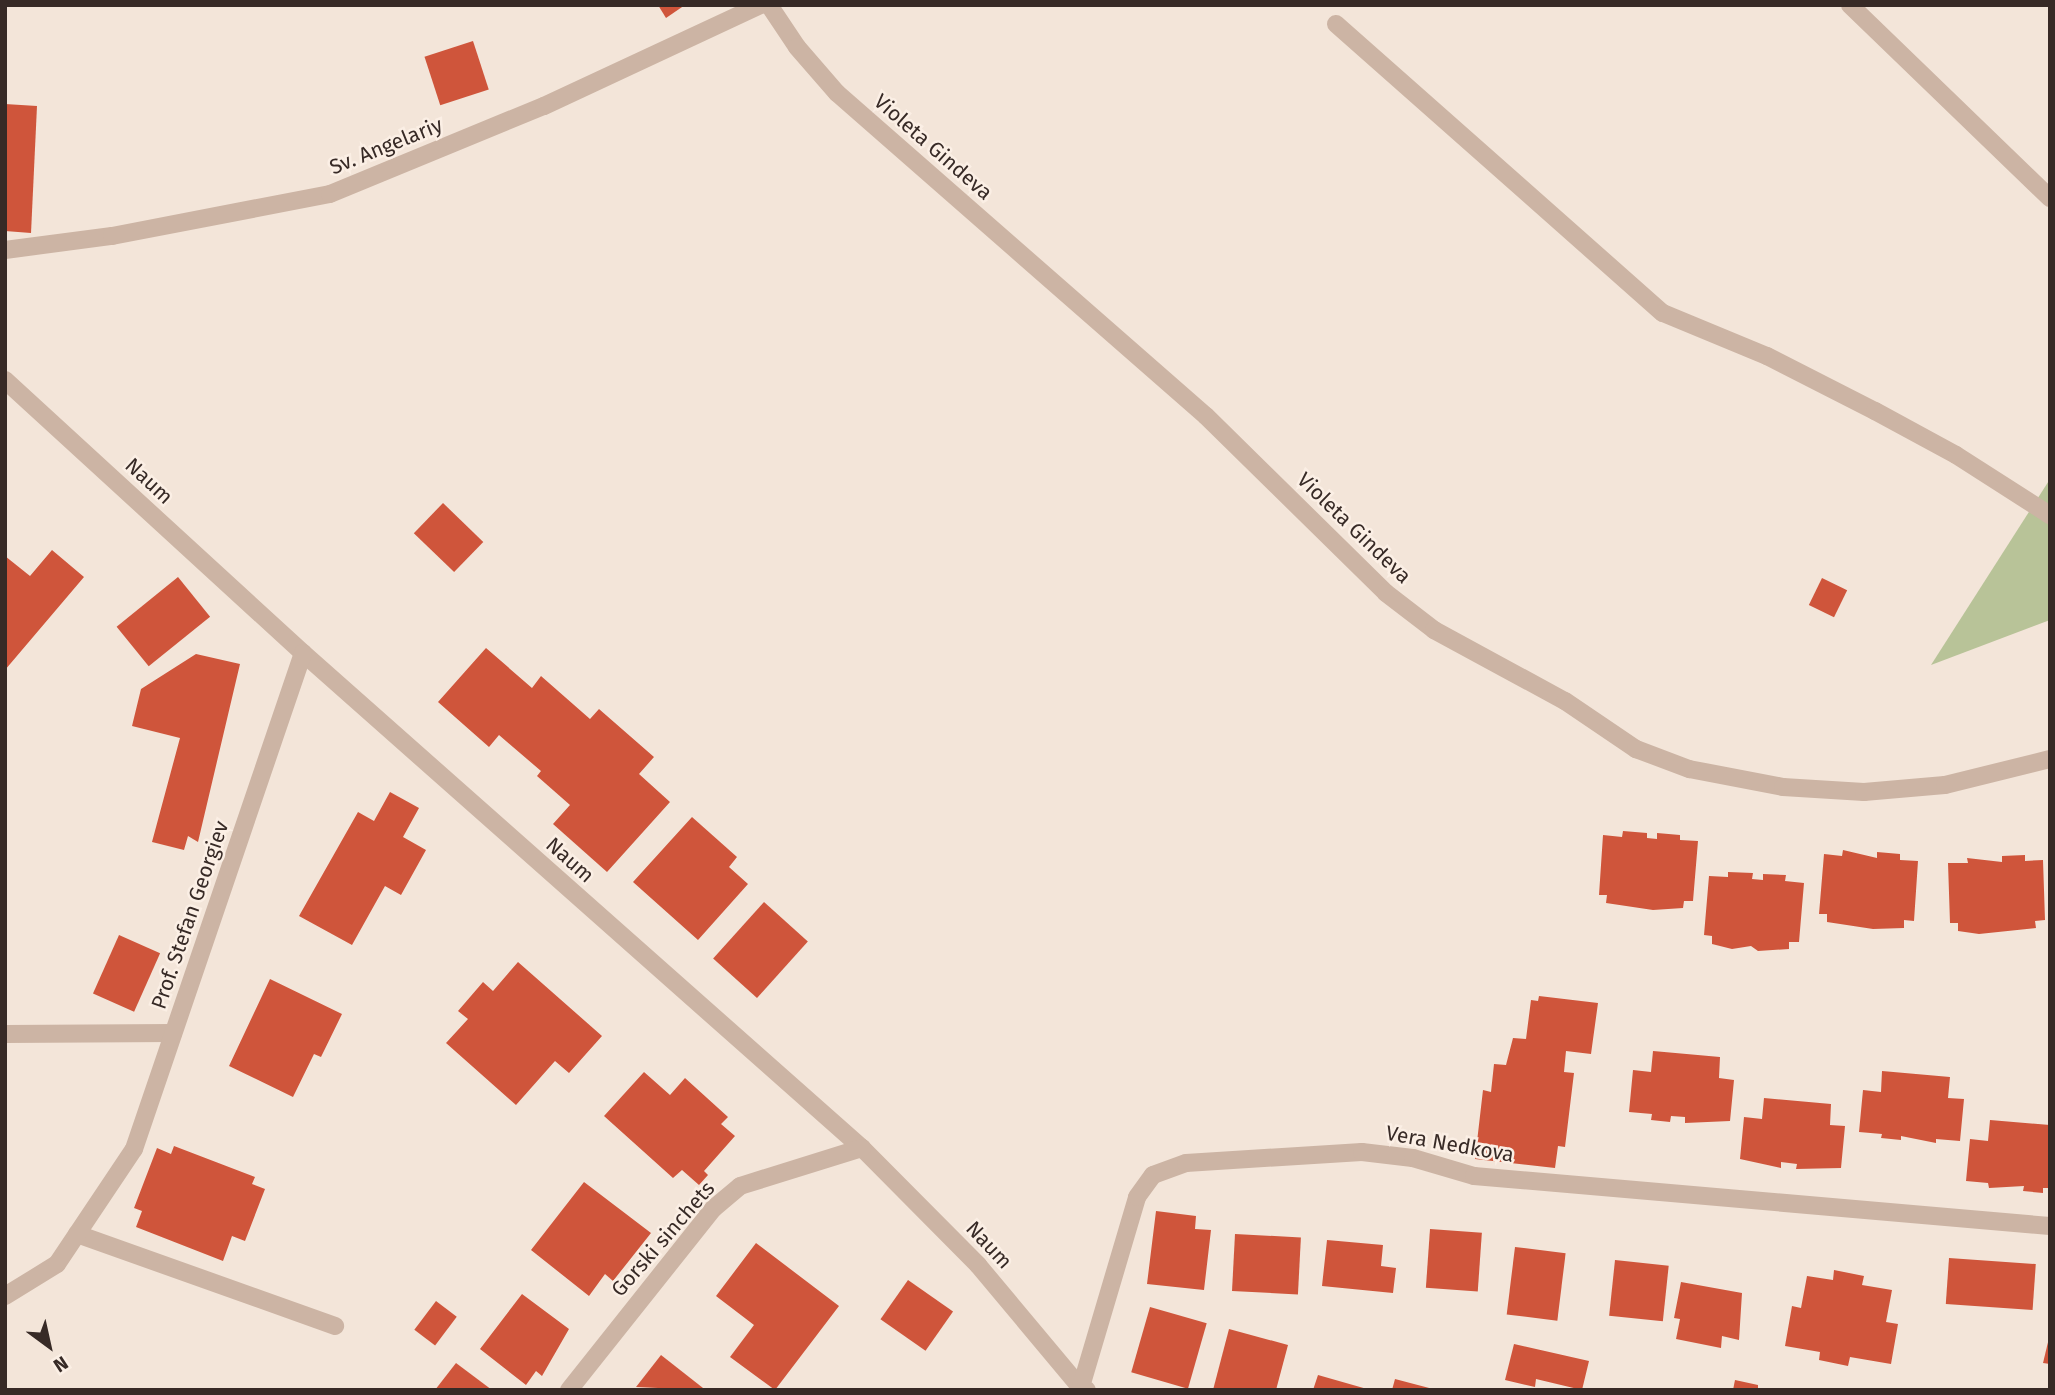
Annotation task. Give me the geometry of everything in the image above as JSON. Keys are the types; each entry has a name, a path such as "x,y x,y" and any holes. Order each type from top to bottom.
{"street":[{"name":"Sv. Angelariy","path":"5,250 112,236 330,194 544,106 761,5"},
{"name":"Violeta Gindeva","path":"769,5 797,47 837,93 1206,416 1386,593 1434,630 1565,701 1636,749 1689,769 1783,787 1864,792 1945,785 2050,759"},
{"path":"1850,5 2050,198"},
{"path":"1336,24 1663,313 1767,356 1875,411 1956,454 2050,516"},
{"name":"Naum","path":"5,380 303,653 862,1148 978,1265 1083,1389"},
{"name":"Prof. Stefan Georgiev","path":"5,1034 173,1033 303,653"},
{"path":"5,1296 57,1264 134,1149 173,1033"},
{"name":"Gorski sinchets","path":"569,1390 714,1208 740,1186 862,1148"},
{"name":"Vera Nedkova","path":"1083,1389 1137,1197 1153,1175 1186,1163 1362,1152 1413,1158 1474,1176 2050,1226"},
{"path":"77,1234 335,1326"}],"green space":[{"path":"2050,479 2050,620 1931,665"}],"building":[{"path":"658,5 685,5 666,18"},
{"path":"473,41 489,90 440,105 424,57"},
{"path":"5,104 37,106 31,233 5,231"},
{"path":"443,503 483,542 454,572 414,533"},
{"path":"52,550 84,577 5,670 5,556 30,576"},
{"path":"178,577 210,617 149,666 117,627"},
{"path":"1822,578 1847,590 1834,617 1809,605"},
{"path":"486,648 532,688 541,676 590,719 599,709 654,757 639,774 670,802 607,872 553,824 570,805 537,776 541,771 499,735 489,747 438,702"},
{"path":"196,654 240,664 198,842 188,836 184,850 152,842 180,738 132,726 141,689"},
{"path":"390,792 419,808 403,837 426,850 401,895 385,886 352,945 299,916 358,812 374,821"},
{"path":"692,817 737,857 729,867 748,884 698,940 633,882"},
{"path":"1623,831 1647,833 1647,838 1657,839 1657,833 1680,835 1680,840 1698,841 1693,901 1684,901 1683,908 1653,910 1606,903 1607,895 1599,895 1603,835 1622,837"},
{"path":"1843,850 1877,858 1877,852 1900,854 1900,860 1918,861 1914,921 1904,920 1904,928 1873,929 1827,922 1827,914 1819,914 1824,854 1842,856"},
{"path":"2025,855 2025,861 2043,860 2045,920 2035,921 2036,928 1979,934 1958,931 1958,923 1950,923 1948,863 1968,863 1967,858 2002,862 2002,856"},
{"path":"1728,872 1753,873 1752,879 1763,880 1763,874 1786,875 1785,881 1804,883 1799,942 1789,942 1789,949 1758,951 1751,946 1732,949 1712,944 1712,936 1704,935 1709,876 1728,877"},
{"path":"764,902 808,941 757,998 713,958"},
{"path":"119,935 160,953 134,1012 93,993"},
{"path":"518,962 602,1036 569,1073 555,1061 516,1105 446,1043 468,1019 458,1011 483,982 493,991"},
{"path":"270,979 342,1014 321,1057 314,1054 293,1097 229,1066"},
{"path":"1539,996 1598,1003 1591,1054 1566,1051 1564,1072 1574,1073 1565,1147 1558,1146 1555,1168 1475,1159 1483,1090 1491,1092 1494,1064 1506,1065 1513,1038 1526,1039 1531,1000 1538,1001"},
{"path":"1653,1051 1720,1057 1719,1078 1734,1080 1730,1121 1685,1123 1685,1117 1671,1116 1670,1122 1651,1120 1652,1114 1629,1112 1633,1070 1651,1072"},
{"path":"1882,1071 1950,1077 1948,1098 1964,1099 1960,1141 1936,1139 1936,1143 1901,1136 1901,1140 1881,1138 1882,1134 1859,1132 1863,1090 1881,1092"},
{"path":"644,1072 670,1095 685,1078 728,1117 721,1124 735,1136 704,1171 708,1175 699,1185 682,1170 673,1178 604,1116"},
{"path":"1764,1098 1831,1104 1830,1125 1845,1126 1841,1168 1796,1169 1797,1164 1781,1162 1781,1168 1740,1159 1744,1117 1762,1119"},
{"path":"1990,1120 2050,1125 2050,1188 2043,1188 2043,1193 2023,1191 2024,1186 1989,1188 1988,1183 1966,1181 1970,1139 1988,1141"},
{"path":"174,1146 255,1177 252,1184 265,1189 245,1241 232,1236 223,1261 136,1227 142,1211 134,1208 157,1148 171,1154"},
{"path":"584,1182 651,1233 613,1281 605,1274 589,1296 531,1250"},
{"path":"1156,1211 1196,1216 1195,1229 1211,1230 1204,1290 1147,1284"},
{"path":"1430,1229 1482,1233 1478,1291 1426,1288"},
{"path":"1235,1234 1301,1237 1298,1294 1232,1291"},
{"path":"1327,1240 1383,1245 1381,1266 1396,1268 1393,1293 1322,1286"},
{"path":"756,1243 839,1306 775,1390 730,1357 754,1325 716,1296"},
{"path":"1515,1247 1566,1253 1557,1321 1507,1314"},
{"path":"1949,1258 2036,1264 2033,1310 1946,1304"},
{"path":"1615,1260 1669,1266 1663,1321 1609,1316"},
{"path":"1834,1270 1864,1276 1862,1285 1892,1290 1886,1322 1898,1324 1891,1364 1850,1357 1848,1366 1819,1360 1820,1352 1785,1346 1792,1306 1801,1308 1807,1276 1833,1280"},
{"path":"908,1280 953,1312 926,1351 880,1319"},
{"path":"1681,1282 1742,1293 1739,1340 1722,1336 1721,1348 1676,1339 1680,1319 1674,1318"},
{"path":"522,1294 569,1329 542,1376 536,1371 526,1385 480,1349"},
{"path":"436,1301 457,1317 435,1345 414,1330"},
{"path":"1150,1307 1207,1323 1188,1389 1131,1372"},
{"path":"1229,1329 1288,1345 1276,1390 1213,1390"},
{"path":"2050,1338 2050,1364 2043,1363"},
{"path":"1514,1344 1589,1361 1582,1390 1536,1379 1535,1387 1505,1380"},
{"path":"661,1355 703,1388 702,1390 636,1387"},
{"path":"456,1363 492,1390 435,1390"},
{"path":"1318,1375 1367,1389 1367,1390 1313,1390"},
{"path":"1395,1379 1433,1389 1392,1390"},
{"path":"1735,1380 1758,1385 1758,1390 1733,1390"}]}
